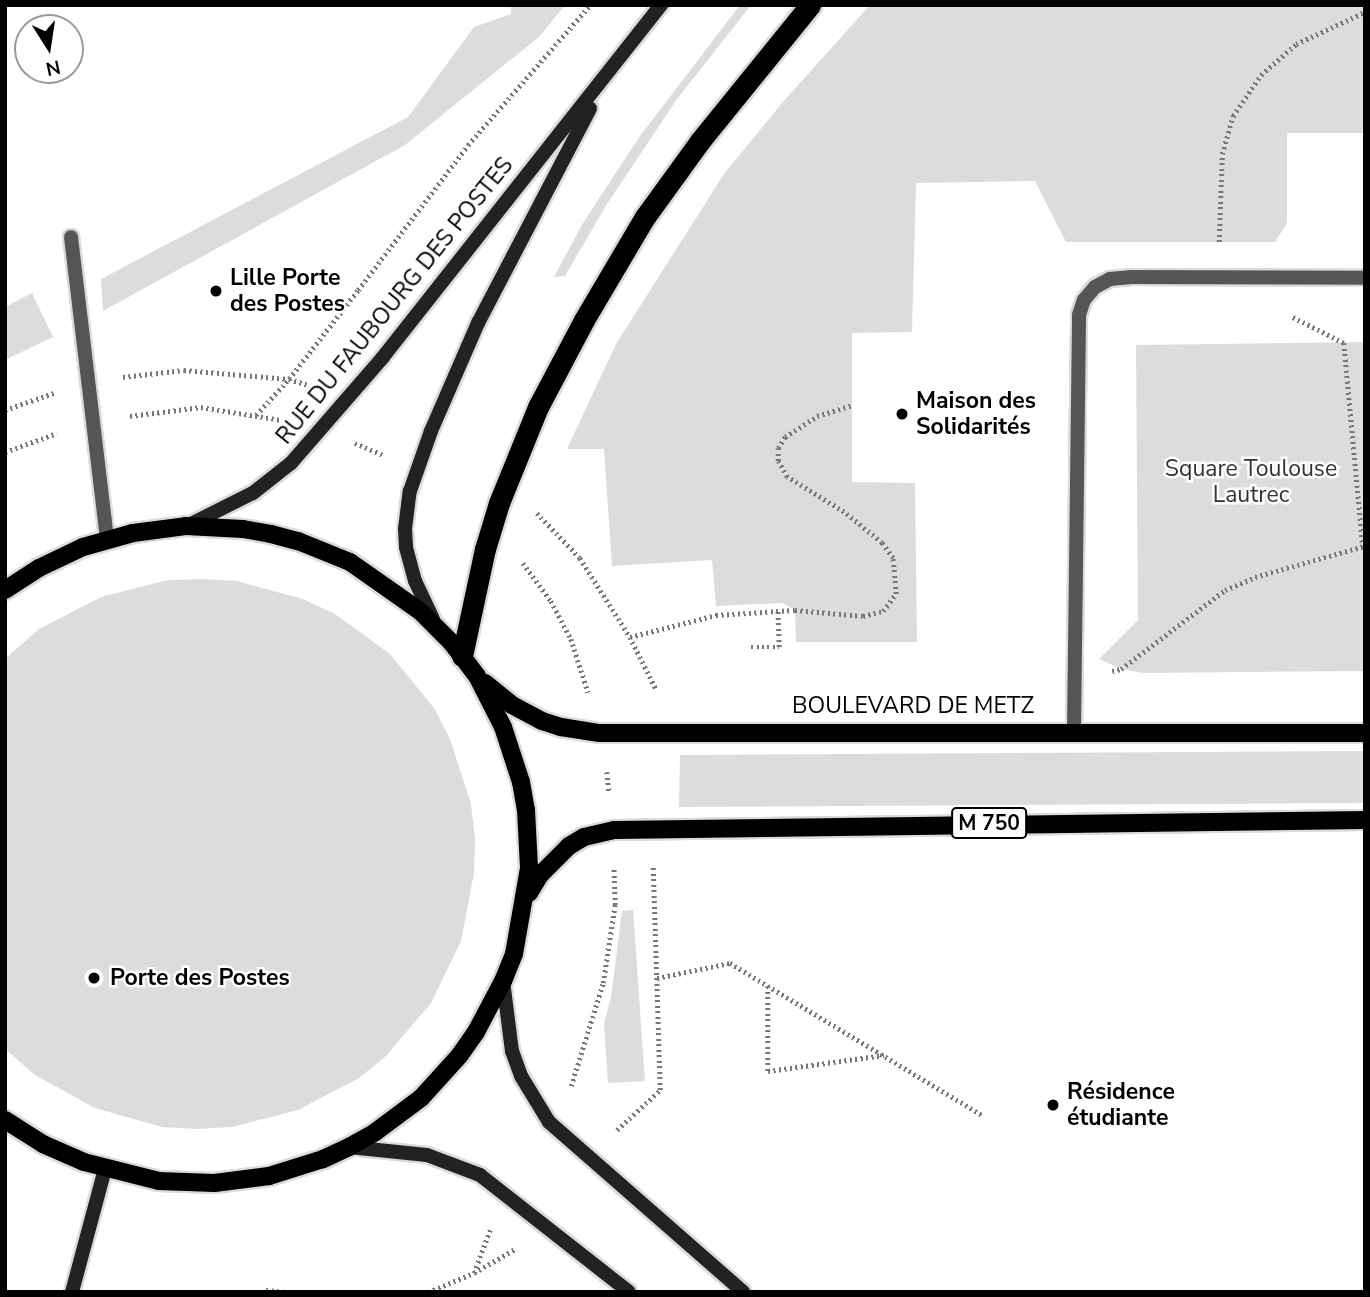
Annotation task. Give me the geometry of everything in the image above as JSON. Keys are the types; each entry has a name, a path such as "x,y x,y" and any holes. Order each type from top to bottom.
{"highway":[{"path":"463,656 472,604 493,523 538,407 584,320 645,217 700,141 810,5"}],"main road":[{"name":"RUE DU FAUBOURG DES POSTES","path":"186,526 216,513 275,478 321,429 383,357 612,71 661,5"},
{"name":"RUE DU FAUBOURG DES POSTES","path":"440,630 415,581 406,547 407,511 416,471 496,283 612,71"},
{"path":"5,590 61,557 107,539 186,526 243,529 298,541 325,551 376,577 421,611 463,656 477,676 503,727 521,782 529,840 526,898 514,954 477,1032 441,1078 398,1116 349,1147 295,1169 242,1181 159,1181 105,1169 43,1144 5,1120"},
{"name":"BOULEVARD DE METZ","path":"477,676 526,714 561,727 600,733 1074,730 1365,733"},
{"name":"M 750","path":"526,898 540,875 569,846 584,837 614,830 1365,820"},
{"path":"503,981 512,1051 521,1076 549,1122 743,1292"},
{"path":"349,1147 427,1154 480,1175 629,1292"},
{"path":"72,1292 105,1169"}],"street":[{"path":"71,237 107,539"},
{"path":"1074,730 1080,315 1084,300 1095,287 1110,279 1365,278"}],"path":[{"name":"RUE DU FAUBOURG DES POSTES","path":"256,415 289,379 468,145 590,5"},
{"path":"1219,279 1222,154 1233,116 1261,75 1296,44 1365,12"},
{"path":"1076,679 1121,669 1225,590 1255,577 1364,546 1344,343 1287,314"},
{"path":"5,411 88,381 184,370 289,379 320,388"},
{"path":"630,637 716,615 818,611 844,617 883,611 896,594 893,558 882,543 844,512 787,477 778,461 778,447 785,436 817,416 852,405"},
{"path":"5,452 92,421 201,407 321,429 416,471"},
{"path":"529,504 580,558 630,637 657,691"},
{"path":"493,523 551,601 571,639 600,733 614,830 615,905 603,983 568,1092 549,1122"},
{"path":"751,647 779,648 778,611"},
{"path":"618,1130 660,1090 653,862"},
{"path":"657,978 730,963 982,1115"},
{"path":"768,985 768,1070 884,1055"},
{"path":"428,1292 474,1273 520,1247"},
{"path":"266,1290 286,1292"}],"green space":[{"path":"511,5 565,5 539,37 405,145 103,311 101,279 408,117 474,27 511,14"},
{"path":"740,5 751,5 677,99 607,204 565,276 554,277 583,223 640,136"},
{"path":"870,5 1365,5 1365,133 1287,133 1287,223 1275,242 1066,242 1035,181 916,183 912,332 852,333 852,482 915,483 917,642 796,642 795,610 783,603 716,606 712,560 612,566 604,449 567,449 616,344 724,174 782,103"},
{"path":"32,293 53,337 5,360 5,307"},
{"name":"Square Toulouse Lautrec","path":"1365,342 1365,671 1143,673 1121,669 1099,659 1138,620 1136,345"},
{"name":"Porte des Postes","path":"168,580 237,581 303,599 335,614 390,654 434,708 450,739 471,804 475,839 474,873 461,941 431,1003 386,1056 359,1078 298,1110 232,1127 197,1129 162,1127 95,1108 35,1075 5,1049 5,659 39,629 101,597"},
{"path":"1365,751 1365,803 679,807 680,755"},
{"path":"633,910 645,1081 608,1083 604,1023 611,997 622,911"}],"place":[{"name":"Lille Porte des Postes","path":"216,291"},
{"name":"Maison des Solidarités","path":"902,414"},
{"name":"Porte des Postes","path":"94,978"},
{"name":"Résidence étudiante","path":"1053,1105"}]}
